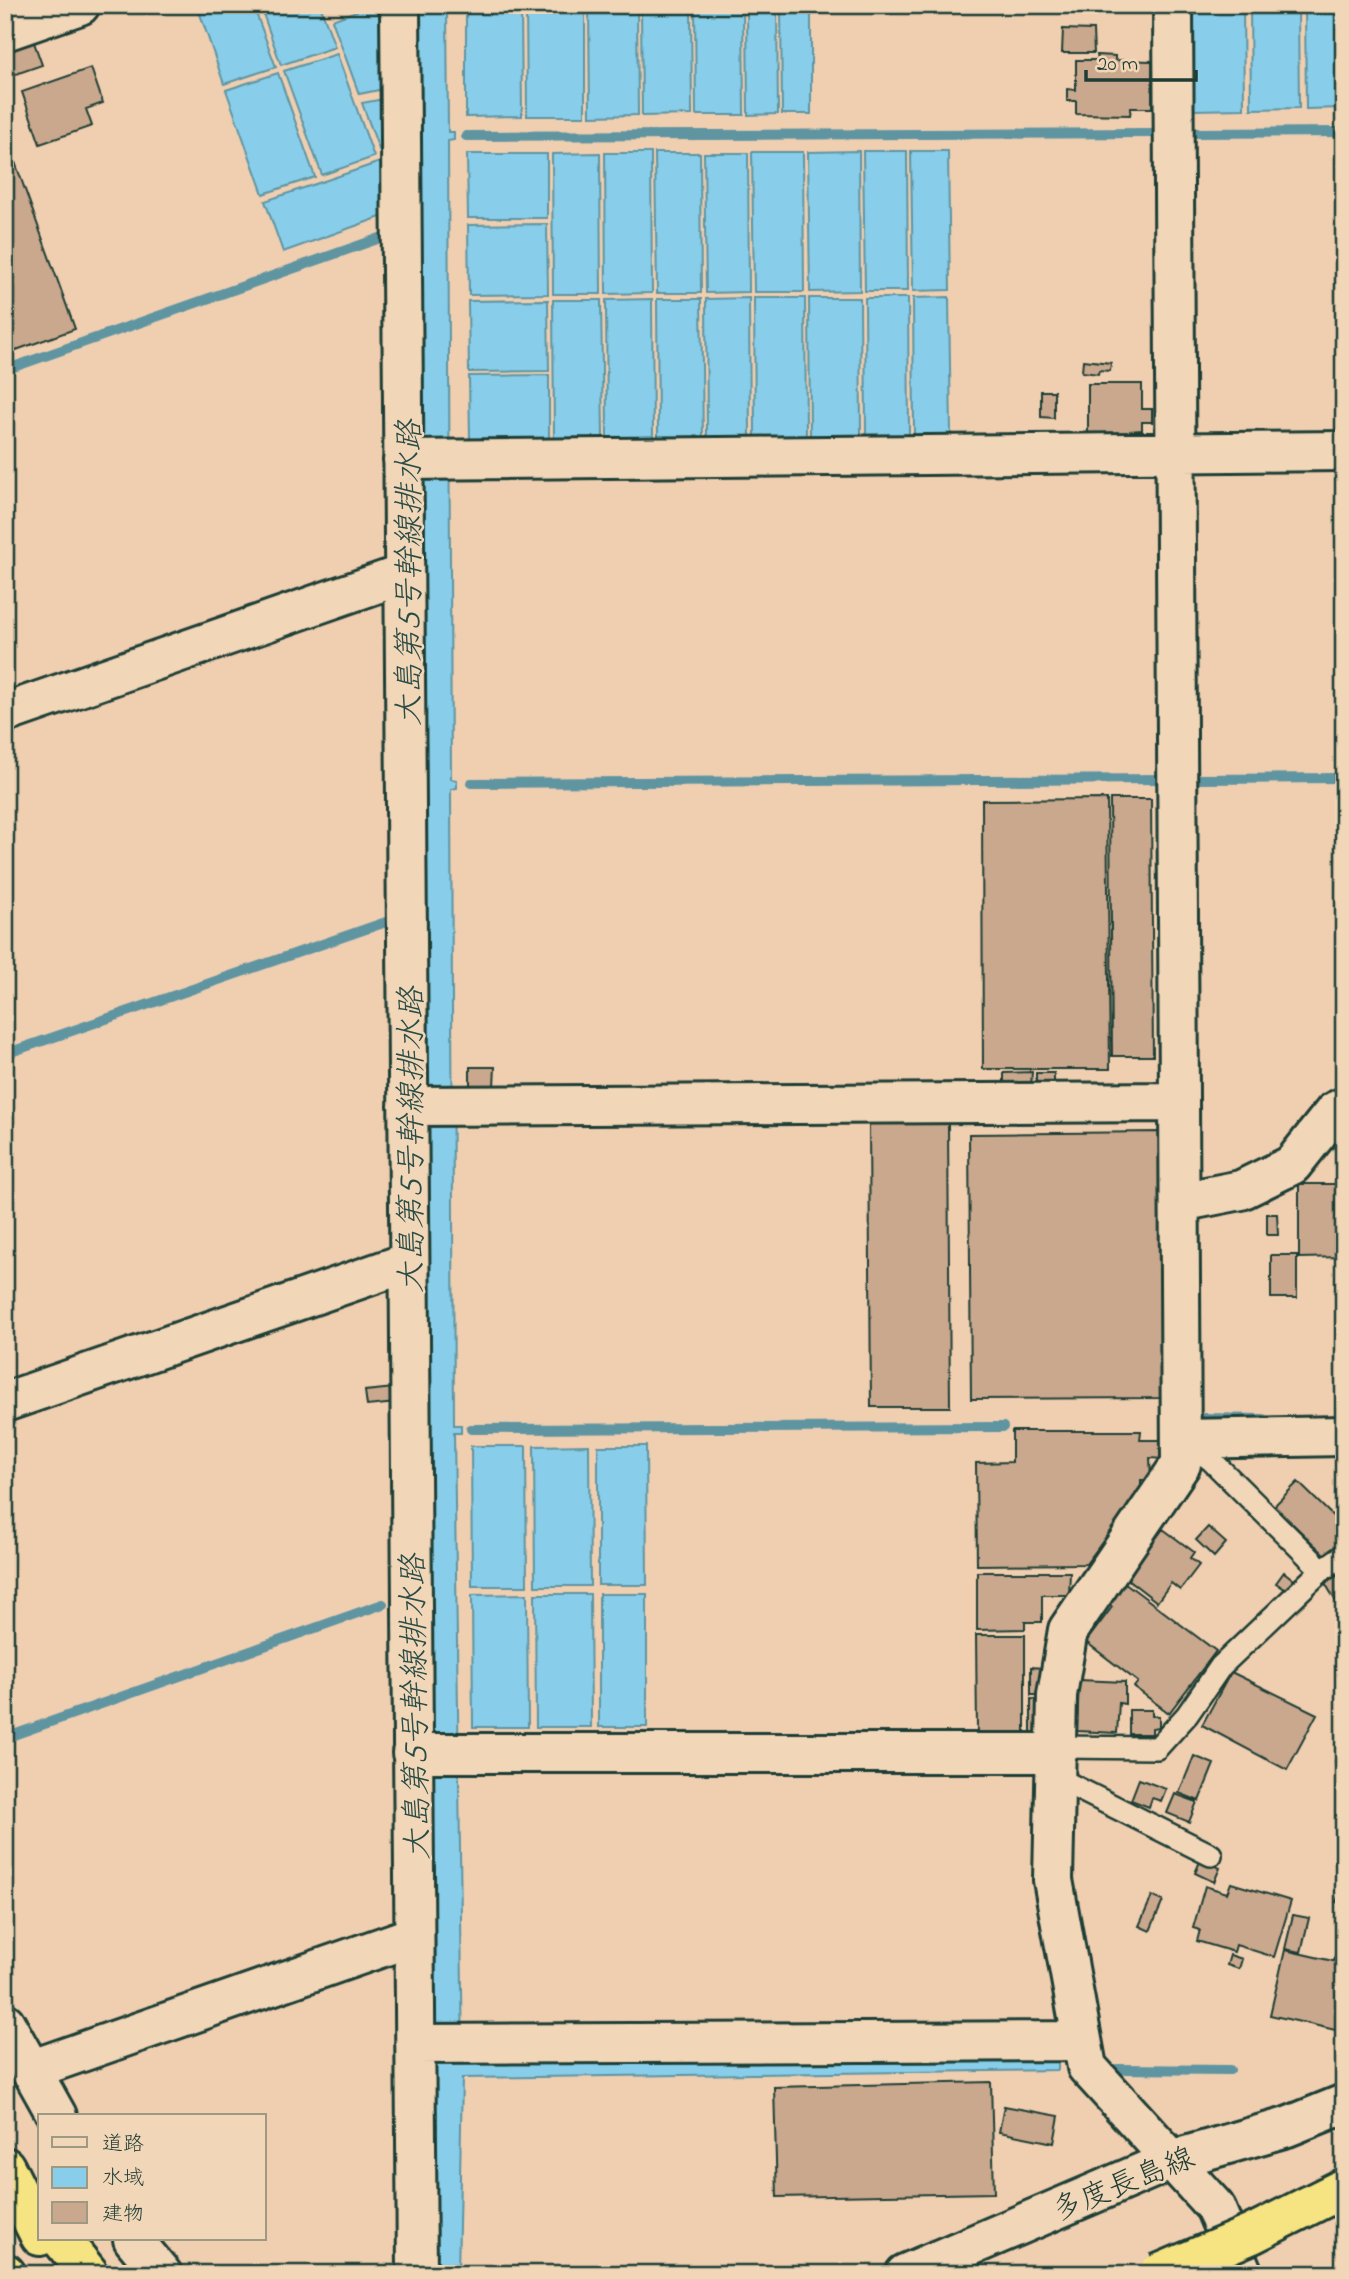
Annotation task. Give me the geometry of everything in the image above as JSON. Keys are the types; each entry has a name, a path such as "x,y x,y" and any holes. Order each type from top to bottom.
{"highway":[{"path":"5,2157 38,2206"},
{"path":"5,2167 38,2231"},
{"path":"1158,2274 1252,2234 1344,2188"},
{"path":"1227,2274 1344,2214"},
{"path":"42,2240 59,2274"},
{"path":"62,2240 89,2274"}],"street":[{"path":"5,31 80,5"},
{"path":"400,5 407,459 404,574 414,1106 409,1262 417,1753 414,1936 419,2044 417,2274"},
{"path":"1173,5 1181,1464 1068,1630 1057,1695 1053,1880 1087,2067 1215,2207 1243,2274"},
{"path":"407,459 1344,451"},
{"path":"5,713 404,574"},
{"path":"414,1106 1179,1102"},
{"path":"1180,1202 1241,1190 1292,1164 1335,1111 1344,1107"},
{"path":"5,1402 409,1262"},
{"path":"1181,1439 1344,1436"},
{"path":"417,1753 1055,1759"},
{"path":"30,2070 414,1936"},
{"path":"5,2023 56,2114"},
{"path":"419,2044 1082,2041"},
{"name":"多度長島線","path":"905,2274 1172,2160 1287,2127 1344,2104"},
{"path":"134,2240 162,2274"}],"lane":[{"path":"1181,1439 1211,1460 1322,1570"},
{"path":"1055,1759 1157,1748 1187,1715 1222,1666 1322,1570 1344,1555"},
{"path":"1055,1759 1211,1855"}],"water":[{"path":"197,5 253,5 276,67 224,84"},
{"path":"260,5 320,5 335,47 281,65"},
{"path":"372,5 389,5 389,88 359,94 332,20"},
{"path":"418,5 447,5 448,132 454,132 454,140 448,141 451,779 457,780 457,788 451,789 454,1425 461,1425 461,1433 454,1433 463,2058 1058,2051 1058,2070 462,2078 458,2274 430,2274"},
{"path":"466,5 521,5 522,116 466,117"},
{"path":"526,5 585,5 585,116 527,116"},
{"path":"589,5 637,5 638,115 590,116"},
{"path":"641,5 691,5 692,115 642,116"},
{"path":"695,5 743,5 744,115 696,115"},
{"path":"781,5 811,5 811,114 782,114"},
{"path":"1193,5 1243,5 1244,109 1194,110"},
{"path":"1250,5 1298,5 1299,108 1251,109"},
{"path":"1305,5 1344,5 1344,108 1306,109"},
{"path":"747,7 777,7 778,114 748,115"},
{"path":"337,54 374,157 322,175 284,71"},
{"path":"278,73 315,177 263,194 226,90"},
{"path":"389,98 389,153 381,155 362,103"},
{"path":"859,151 860,291 810,292 808,152"},
{"path":"863,151 907,151 908,291 865,291"},
{"path":"911,151 948,151 950,290 913,291"},
{"path":"752,152 803,152 804,292 754,292"},
{"path":"600,153 601,294 553,294 552,154"},
{"path":"605,153 651,153 652,293 606,294"},
{"path":"655,153 700,153 701,293 657,293"},
{"path":"704,153 748,153 749,292 706,293"},
{"path":"467,154 547,154 547,218 468,218"},
{"path":"389,159 389,214 283,252 265,201"},
{"path":"547,224 548,294 469,295 468,225"},
{"path":"949,297 951,435 914,436 913,298"},
{"path":"749,298 750,437 707,437 706,299"},
{"path":"754,298 805,298 806,436 755,437"},
{"path":"809,298 860,298 861,436 810,436"},
{"path":"865,298 908,298 909,436 866,436"},
{"path":"652,299 653,437 607,438 606,300"},
{"path":"657,299 701,299 703,437 658,437"},
{"path":"548,300 549,371 469,372 468,301"},
{"path":"553,300 601,300 603,438 554,438"},
{"path":"549,375 549,439 470,439 469,376"},
{"path":"589,1445 590,1586 535,1586 534,1446"},
{"path":"471,1446 526,1446 527,1586 472,1586"},
{"path":"598,1446 646,1446 647,1585 598,1585"},
{"path":"527,1594 528,1727 473,1727 472,1595"},
{"path":"535,1594 590,1594 591,1727 536,1727"},
{"path":"599,1594 647,1594 647,1727 599,1727"}],"building":[{"path":"1063,29 1093,30 1094,53 1062,53"},
{"path":"31,34 42,65 13,75 5,43"},
{"path":"1097,55 1115,56 1115,60 1152,61 1152,108 1131,108 1130,115 1076,114 1076,101 1067,101 1067,89 1076,90 1076,60 1098,60"},
{"path":"91,68 103,103 86,109 92,126 40,144 22,92"},
{"path":"5,134 75,329 5,354"},
{"path":"1083,360 1111,363 1110,371 1099,370 1098,374 1082,372"},
{"path":"1088,384 1142,384 1142,409 1152,409 1152,422 1142,422 1142,430 1130,431 1130,434 1088,434"},
{"path":"1041,391 1054,391 1054,418 1041,417"},
{"path":"1107,799 1110,1069 983,1069 982,800"},
{"path":"1110,799 1151,799 1153,1056 1112,1056"},
{"path":"470,1067 495,1067 494,1086 470,1086"},
{"path":"1032,1072 1031,1086 1004,1086 1004,1073"},
{"path":"1036,1073 1054,1073 1054,1085 1036,1085"},
{"path":"869,1124 948,1124 950,1407 871,1407"},
{"path":"1160,1132 1161,1398 971,1399 969,1134"},
{"path":"1299,1184 1343,1184 1344,1257 1299,1258"},
{"path":"1267,1214 1277,1214 1278,1235 1267,1235"},
{"path":"1271,1255 1297,1255 1297,1298 1271,1298"},
{"path":"394,1388 396,1403 367,1406 365,1391"},
{"path":"1012,1431 1141,1431 1140,1440 1164,1440 1163,1459 1150,1458 1151,1480 1141,1480 1141,1490 1086,1564 977,1565 976,1463 1012,1462"},
{"path":"1298,1482 1344,1527 1344,1538 1326,1556 1274,1506"},
{"path":"1208,1527 1226,1543 1214,1557 1196,1540"},
{"path":"1163,1529 1194,1552 1190,1558 1199,1565 1180,1590 1171,1583 1157,1602 1126,1578"},
{"path":"977,1572 1070,1572 1069,1595 1042,1595 1042,1622 1025,1622 1025,1629 977,1630"},
{"path":"1284,1572 1294,1580 1286,1590 1276,1583"},
{"path":"1344,1572 1344,1606 1340,1608 1325,1583"},
{"path":"1124,1582 1216,1651 1169,1713 1134,1687 1138,1682 1086,1642 1112,1607 1108,1604"},
{"path":"976,1635 1025,1635 1025,1732 977,1732"},
{"path":"1031,1667 1042,1668 1042,1695 1031,1695"},
{"path":"1231,1672 1317,1714 1287,1770 1202,1725"},
{"path":"1079,1680 1125,1682 1125,1704 1119,1703 1117,1733 1077,1731"},
{"path":"1031,1699 1042,1700 1043,1732 1031,1732"},
{"path":"1129,1710 1152,1710 1152,1716 1159,1716 1159,1727 1152,1728 1152,1734 1129,1734"},
{"path":"1194,1756 1214,1764 1199,1801 1179,1793"},
{"path":"1344,1760 1344,1816 1335,1761"},
{"path":"1139,1779 1166,1789 1161,1801 1152,1798 1149,1807 1131,1800"},
{"path":"1175,1794 1197,1802 1189,1822 1167,1813"},
{"path":"1201,1859 1220,1868 1214,1882 1195,1873"},
{"path":"1344,1881 1344,1905 1336,1902"},
{"path":"1231,1883 1291,1901 1274,1957 1236,1945 1234,1952 1197,1941 1200,1930 1193,1928 1205,1886 1227,1893"},
{"path":"1152,1896 1163,1901 1150,1931 1139,1926"},
{"path":"1293,1915 1309,1918 1301,1952 1285,1949"},
{"path":"1285,1950 1333,1961 1335,1956 1344,1958 1344,2032 1270,2015"},
{"path":"1230,1955 1242,1959 1239,1969 1227,1965"},
{"path":"991,2082 994,2193 777,2197 774,2087"},
{"path":"1004,2106 1059,2116 1054,2143 999,2132"}],"waterway":[{"path":"1193,133 1344,132"},
{"path":"466,136 1154,133"},
{"path":"5,370 386,236"},
{"path":"1194,779 1344,778"},
{"path":"471,783 1165,779"},
{"path":"5,1054 386,922"},
{"path":"1204,1418 1263,1419"},
{"path":"471,1429 1003,1427"},
{"name":"大島第5号幹線排水路","path":"5,1738 383,1604"},
{"path":"1117,2069 1230,2070"}]}
